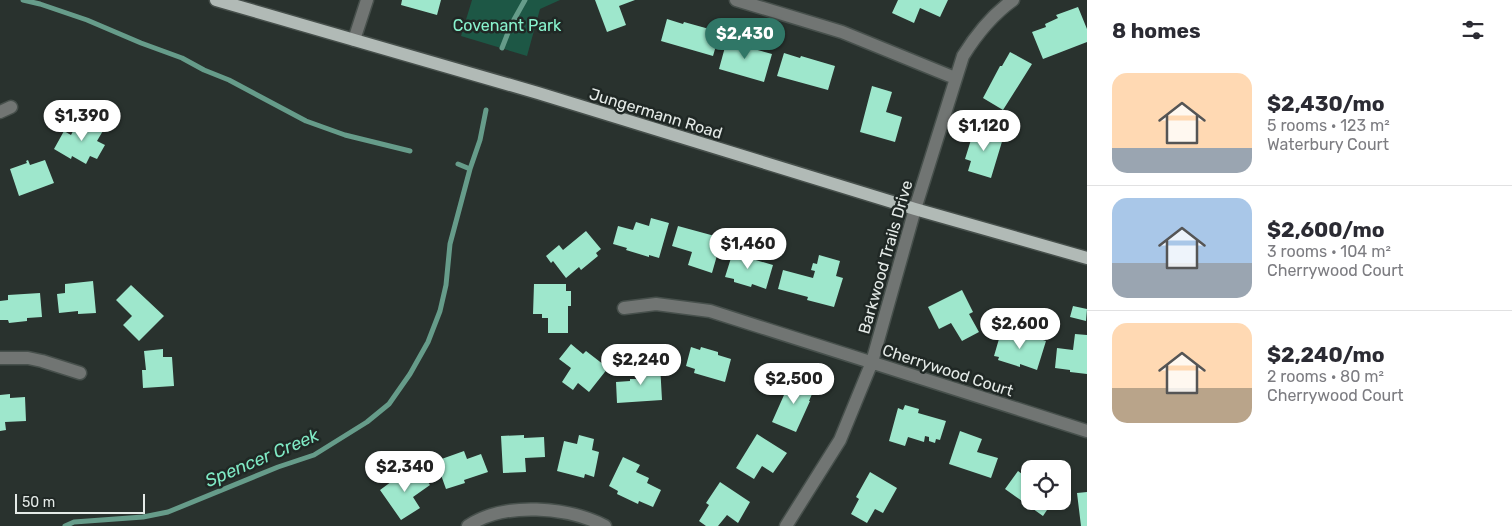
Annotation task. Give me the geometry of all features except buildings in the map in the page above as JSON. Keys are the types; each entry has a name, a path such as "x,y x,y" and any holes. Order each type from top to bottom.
{"main road":[{"name":"Jungermann Road","path":"216,0 538,93 915,209 1087,258"}],"street":[{"path":"354,40 367,0"},
{"path":"736,0 842,32 955,78"},
{"name":"Barkwood Trails Drive","path":"786,526 840,440 872,362 915,209 963,56 988,22 1013,0"},
{"name":"Cherrywood Court","path":"624,308 656,304 710,311 1087,431"},
{"path":"0,358 28,358 80,373"},
{"path":"468,526 497,514 521,510 565,512 606,526"}],"green space":[{"name":"Covenant Park","path":"472,0 560,0 540,9 527,56 461,36"}],"waterway":[{"path":"23,0 87,20 182,58 204,70 229,80 306,121 345,135 410,151"},
{"name":"Spencer Creek","path":"502,48 511,25 525,0"},
{"name":"Spencer Creek","path":"65,526 74,522 143,517 168,512 278,467 314,455 367,422 389,404 410,374 428,342 440,311 446,285 450,244 470,169 480,140 486,110"},
{"path":"458,164 470,169"}]}
